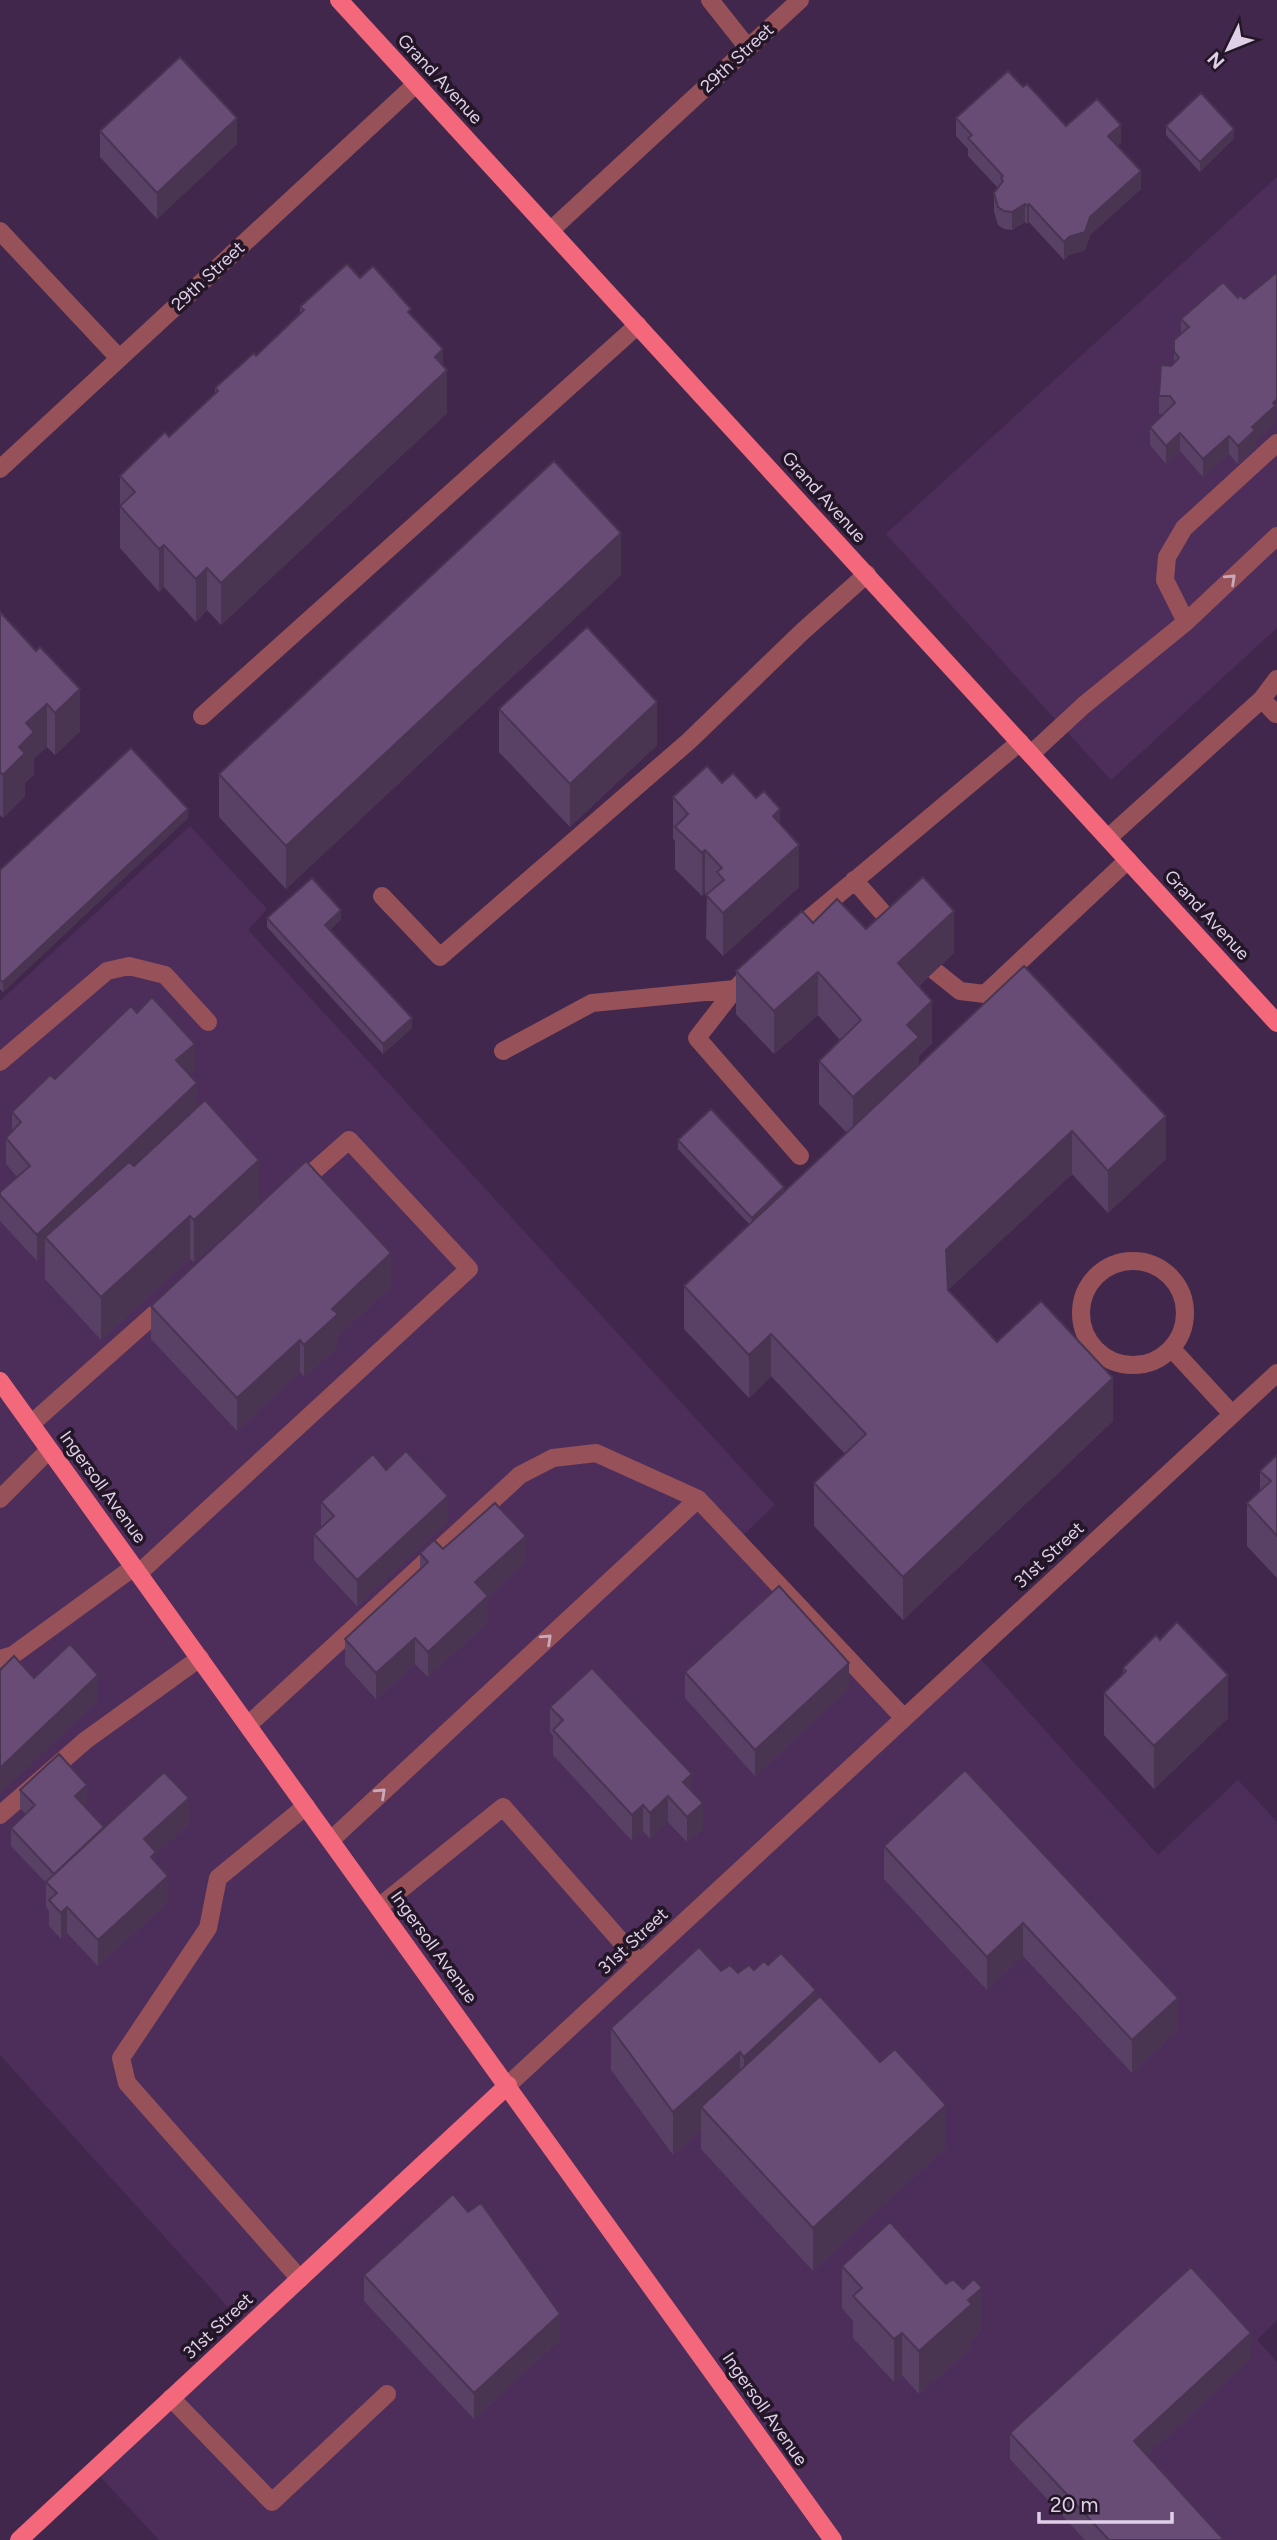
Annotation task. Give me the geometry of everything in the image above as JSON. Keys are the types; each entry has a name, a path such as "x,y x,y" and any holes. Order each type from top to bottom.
{"main road":[{"name":"Grand Avenue","path":"339,0 1277,1023"},
{"name":"Ingersoll Avenue","path":"0,1381 833,2540"},
{"name":"31st Street","path":"19,2540 508,2085"}],"street":[{"path":"710,0 748,48"},
{"name":"29th Street","path":"551,230 800,0"},
{"name":"29th Street","path":"0,469 416,84"},
{"path":"0,231 119,358"},
{"path":"202,716 638,324"},
{"path":"1186,622 1165,580 1167,557 1184,528 1277,443"},
{"path":"782,943 854,880 1084,705 1186,622 1277,536"},
{"path":"382,896 440,957 689,741 803,631 867,574"},
{"path":"1108,838 1262,699 1277,679"},
{"path":"1262,699 1276,714"},
{"path":"935,971 960,991 985,994 1128,860"},
{"path":"854,880 904,937"},
{"path":"764,961 735,989 697,1038 800,1156"},
{"path":"0,1062 107,971 129,966 165,975 208,1022"},
{"path":"503,1051 592,1003 735,989"},
{"path":"0,1659 13,1655 137,1570 470,1269 349,1140 286,1196"},
{"path":"1120,1262 1145,1262 1167,1273 1178,1286 1185,1302 1186,1319 1181,1335 1172,1349 1158,1360 1141,1366 1123,1365 1099,1352 1084,1331 1081,1313 1084,1296 1091,1281 1120,1262"},
{"path":"31,1424 182,1289"},
{"path":"1172,1349 1232,1415"},
{"name":"31st Street","path":"508,2085 1277,1373"},
{"path":"0,1499 49,1450"},
{"path":"248,1725 520,1475 552,1458 596,1453 698,1499 904,1718"},
{"path":"331,1840 698,1499"},
{"path":"0,1815 86,1740 200,1658"},
{"path":"300,2279 127,2083 121,2058 208,1928 218,1878 306,1806"},
{"path":"379,1907 503,1807 640,1963"},
{"path":"172,2398 272,2502 387,2394"}],"shaded area":[{"path":"1277,177 1277,628 1111,780 886,534"},
{"path":"190,826 267,909 248,930 775,1505 740,1538 904,1718 975,1653 1158,1855 1238,1780 1277,1822 1277,2320 1257,2340 1277,2362 1277,2540 159,2540 94,2470 247,2328 0,2055 0,1001"}],"building":[{"path":"180,57 237,118 157,193 100,131"},
{"path":"1008,71 1023,87 1027,84 1066,126 1097,99 1121,125 1108,136 1141,171 1090,217 1085,232 1069,237 1064,242 1029,204 1012,212 998,207 994,193 1003,181 1003,176 968,138 972,135 956,118"},
{"path":"1201,93 1234,129 1200,162 1166,126"},
{"path":"347,264 360,278 373,266 411,309 408,312 443,349 435,357 447,370 221,583 207,568 196,579 164,545 159,549 120,506 135,492 120,476 165,432 169,437 218,391 215,388 254,353 256,356 304,310 300,307"},
{"path":"1277,272 1277,399 1273,403 1276,405 1252,427 1255,430 1238,446 1229,436 1203,459 1180,433 1166,446 1150,427 1175,403 1170,396 1159,396 1161,365 1171,366 1179,358 1174,351 1174,340 1189,327 1181,319 1223,282 1238,298 1240,295 1244,299"},
{"path":"554,461 621,533 286,846 219,774"},
{"path":"0,612 36,651 40,647 80,689 55,713 47,704 26,723 34,732 19,747 25,753 3,775 0,772"},
{"path":"587,627 657,702 570,784 499,709"},
{"path":"131,748 188,809 3,982 0,980 0,870"},
{"path":"707,766 722,783 733,773 756,798 764,791 780,809 773,816 799,845 723,913 706,895 724,880 717,872 722,868 705,850 702,853 675,827 688,814 673,797"},
{"path":"923,877 954,911 898,963 932,1001 907,1025 919,1037 853,1097 819,1061 861,1020 818,972 774,1011 736,971 802,911 813,923 837,899 866,929"},
{"path":"312,878 341,910 325,925 412,1018 383,1044 267,918"},
{"path":"1024,966 1166,1116 1108,1171 1072,1131 946,1250 948,1290 997,1342 1041,1301 1113,1378 903,1577 814,1483 866,1434 771,1334 749,1355 684,1286"},
{"path":"152,997 195,1044 176,1060 197,1083 37,1235 0,1195 0,1192 30,1166 6,1138 21,1122 12,1112 50,1075 55,1079 131,1006 137,1013"},
{"path":"205,1100 259,1160 194,1220 190,1216 101,1297 45,1237 129,1162 134,1166"},
{"path":"711,1109 784,1187 752,1218 678,1140"},
{"path":"306,1161 391,1253 332,1309 338,1314 304,1345 300,1340 237,1398 151,1306"},
{"path":"406,1451 448,1496 357,1580 314,1534 334,1516 321,1502 373,1454 386,1470"},
{"path":"1277,1455 1277,1536 1247,1503 1271,1481 1260,1471"},
{"path":"495,1503 526,1536 475,1582 488,1596 428,1652 415,1638 376,1673 345,1639 428,1562 420,1553 434,1540 443,1549"},
{"path":"779,1586 849,1663 755,1750 685,1672"},
{"path":"1177,1622 1228,1675 1154,1746 1104,1693 1126,1671 1123,1668 1156,1635 1160,1640"},
{"path":"70,1644 98,1675 0,1768 0,1670 14,1656 34,1678"},
{"path":"592,1668 692,1774 683,1782 703,1803 687,1817 668,1796 650,1813 643,1805 632,1815 553,1730 563,1720 550,1707"},
{"path":"59,1754 87,1785 75,1796 104,1827 54,1874 11,1828 35,1805 20,1790"},
{"path":"965,1770 1178,1998 1132,2040 1023,1923 987,1957 884,1846"},
{"path":"164,1772 189,1798 144,1839 156,1852 151,1857 168,1876 98,1940 67,1907 61,1913 49,1900 57,1893 46,1882"},
{"path":"699,1947 721,1971 730,1965 738,1973 749,1965 754,1970 764,1961 768,1965 781,1953 816,1990 744,2057 740,2052 673,2112 611,2028"},
{"path":"820,1996 880,2062 895,2049 946,2105 813,2228 701,2107"},
{"path":"453,2194 468,2212 481,2203 560,2314 474,2393 364,2275"},
{"path":"890,2222 946,2284 953,2279 963,2289 974,2279 982,2288 968,2300 972,2304 919,2351 902,2333 894,2339 853,2296 862,2288 842,2266"},
{"path":"1191,2267 1251,2333 1134,2441 1224,2540 1109,2540 1010,2433"}]}
